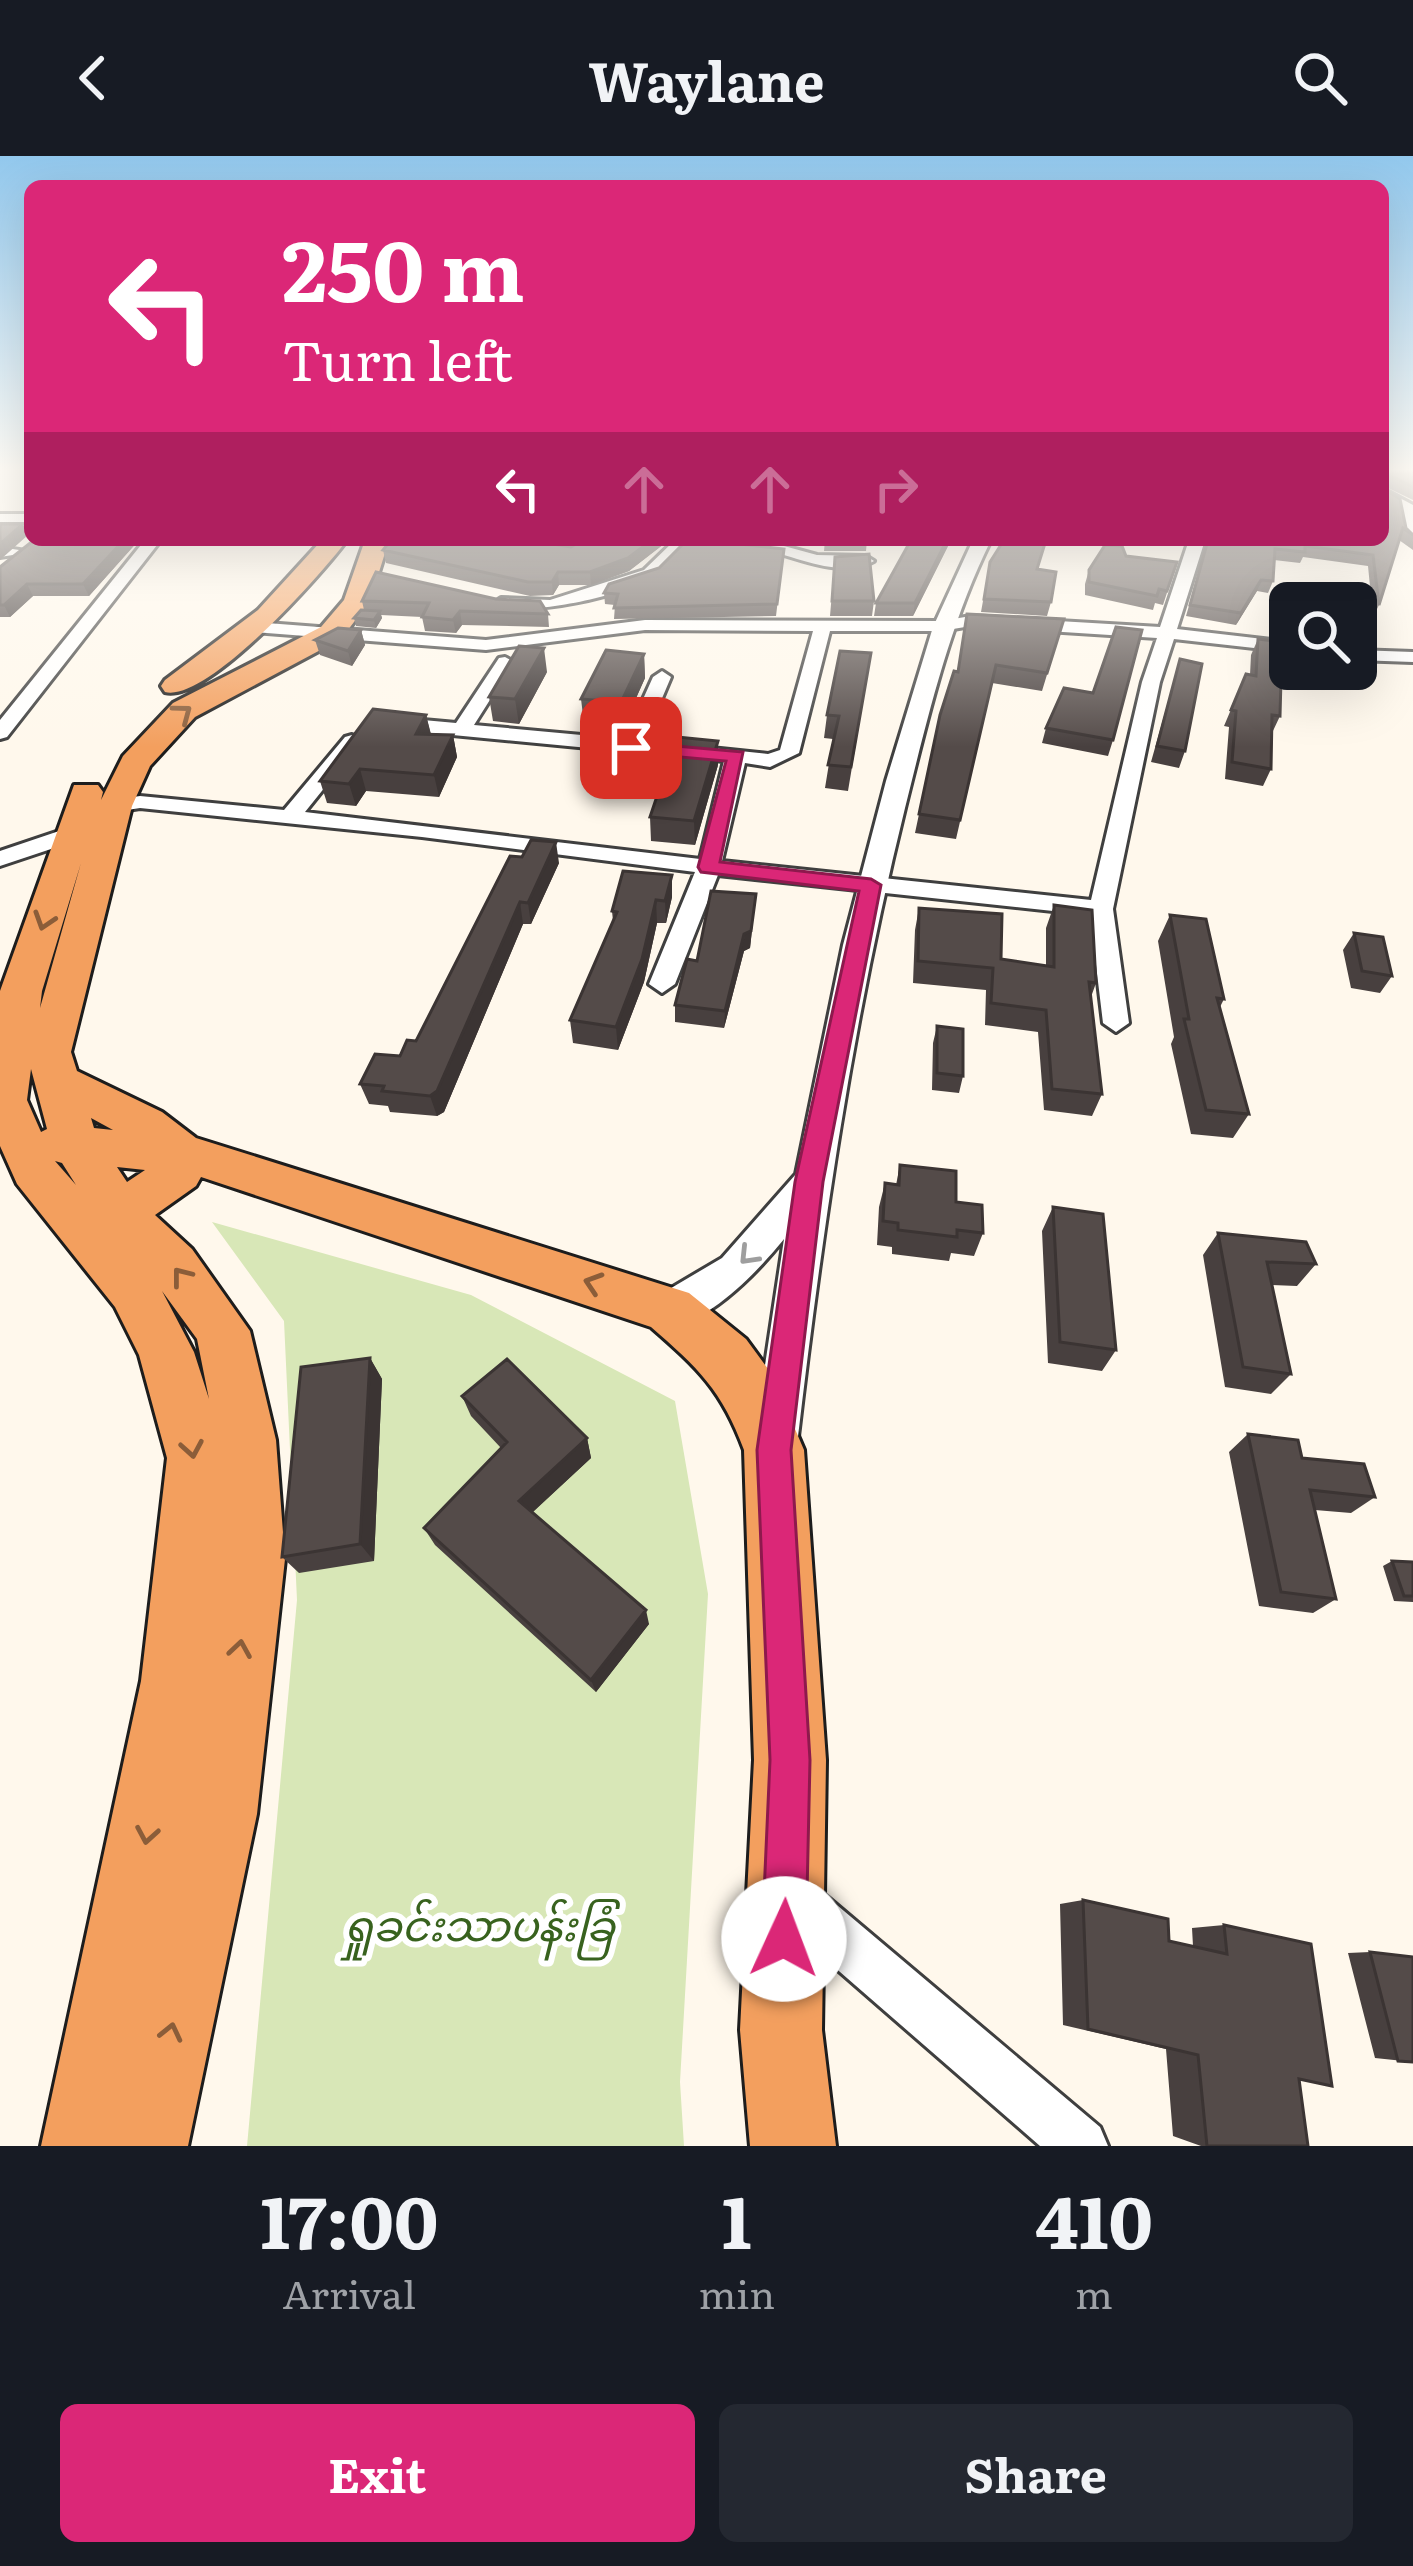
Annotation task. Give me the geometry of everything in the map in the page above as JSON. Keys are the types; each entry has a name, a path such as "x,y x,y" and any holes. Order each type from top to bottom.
{"highway":[{"path":"145,2146 220,1814 254,1559 246,1440 223,1331 173,1265 4,1100 21,991 89,781 144,708 254,627 318,561"},
{"path":"84,2146 175,1682 196,1458 166,1352 69,1167 49,1052 115,806 135,763 184,710 331,633 376,577 372,561"},
{"path":"55,1079 145,1126 181,1163"},
{"path":"69,1167 181,1163 247,1170 670,1310 726,1357 751,1392 774,1450 790,1760 781,2030 793,2146"},
{"path":"69,1167 181,1163"}],"street":[{"path":"2,729 136,561"},
{"path":"476,597 550,604 650,573 663,561"},
{"path":"859,561 866,561"},
{"path":"774,1450 809,1182 871,885 941,626 972,561"},
{"path":"1116,1023 1101,909 1150,682 1190,561"},
{"path":"649,609 655,573"},
{"path":"254,627 486,645 649,609 823,626 941,626 971,621 1269,645"},
{"path":"290,816 369,720 770,761 789,753 823,626"},
{"path":"1377,656 1413,657"},
{"path":"460,731 505,662"},
{"path":"631,748 662,677"},
{"path":"662,984 709,867 736,756"},
{"path":"0,859 73,834 115,806 174,804 1101,909"},
{"path":"670,1310 736,1270 809,1182"},
{"path":"786,1893 1081,2146"}],"green space":[{"name":"ရှုခင်းသာပန်းခြံ","path":"212,1222 471,1295 675,1401 708,1594 680,2082 684,2146 247,2146 297,1600 284,1321"}],"building":[{"path":"8,561 105,561 83,584 27,584 4,605 0,605 0,567"},
{"path":"432,561 620,561 590,572 558,572 552,582 528,582"},
{"path":"666,561 782,561 777,604 614,608 618,594 604,593 609,584 659,568"},
{"path":"835,561 870,561 874,601 832,601"},
{"path":"899,561 936,561 915,603 876,603"},
{"path":"1040,561 1037,569 1056,572 1051,602 984,599 990,562"},
{"path":"1095,561 1177,562 1167,591 1159,589 1157,596 1089,582"},
{"path":"1202,561 1274,561 1273,581 1261,580 1241,613 1190,605"},
{"path":"1374,561 1393,561 1379,605"},
{"path":"376,572 496,599 540,601 548,614 460,611 453,620 422,617 429,603 362,601"},
{"path":"361,610 380,611 374,620 354,618"},
{"path":"967,614 1064,619 1047,673 996,665 960,820 919,814 940,715 954,671 958,672"},
{"path":"1116,627 1142,630 1113,740 1046,728 1064,688 1093,693"},
{"path":"338,628 361,630 348,651 315,640"},
{"path":"1258,639 1269,640 1269,690 1281,690 1280,716 1272,715 1271,769 1232,762 1236,711 1231,710 1246,674 1256,676"},
{"path":"519,646 544,648 515,699 489,697"},
{"path":"606,650 644,654 618,709 591,707 594,700 581,699"},
{"path":"840,651 871,653 851,767 828,765 839,716 827,715"},
{"path":"1180,659 1202,664 1185,751 1157,746"},
{"path":"373,709 426,715 416,734 453,735 434,775 360,769 349,784 320,781"},
{"path":"677,737 718,741 694,821 650,817"},
{"path":"531,840 556,842 528,903 520,902 437,1091 430,1096 360,1084 375,1054 400,1056 407,1040 416,1041 510,856 522,857"},
{"path":"623,871 672,875 665,901 656,900 642,959 616,1027 570,1020 617,912 612,911"},
{"path":"711,891 756,894 751,931 744,934 725,1011 675,1005 687,959 697,961"},
{"path":"1054,905 1092,910 1096,983 1089,982 1102,1094 1052,1089 1046,1010 991,1003 993,968 918,961 919,908 1002,914 1001,959 1054,967"},
{"path":"1170,915 1206,919 1224,999 1217,998 1249,1114 1206,1110 1184,1019 1189,1019"},
{"path":"1354,933 1383,937 1392,976 1362,971"},
{"path":"937,1026 963,1029 963,1076 937,1073"},
{"path":"900,1165 956,1171 956,1202 982,1205 983,1233 957,1230 957,1237 898,1230 898,1223 883,1221 885,1183 899,1185"},
{"path":"1053,1207 1103,1214 1116,1350 1060,1342"},
{"path":"1218,1233 1306,1242 1316,1264 1267,1262 1291,1374 1243,1367"},
{"path":"370,1358 360,1544 282,1557 301,1367"},
{"path":"507,1359 587,1438 519,1501 646,1610 591,1680 424,1528 507,1442 462,1396"},
{"path":"1248,1434 1298,1440 1302,1458 1364,1464 1375,1497 1310,1490 1336,1599 1281,1592"},
{"path":"1392,1561 1413,1562 1413,1596 1404,1596"},
{"path":"1083,1900 1168,1919 1169,1941 1227,1954 1224,1925 1311,1944 1332,2086 1299,2079 1308,2146 1207,2146 1198,2055 1088,2029"},
{"path":"1370,1952 1413,1957 1413,2062 1398,2061"}],"route":[{"path":"631,748 736,756 709,867 871,885 809,1182 774,1450 790,1760 784,1939"}]}
